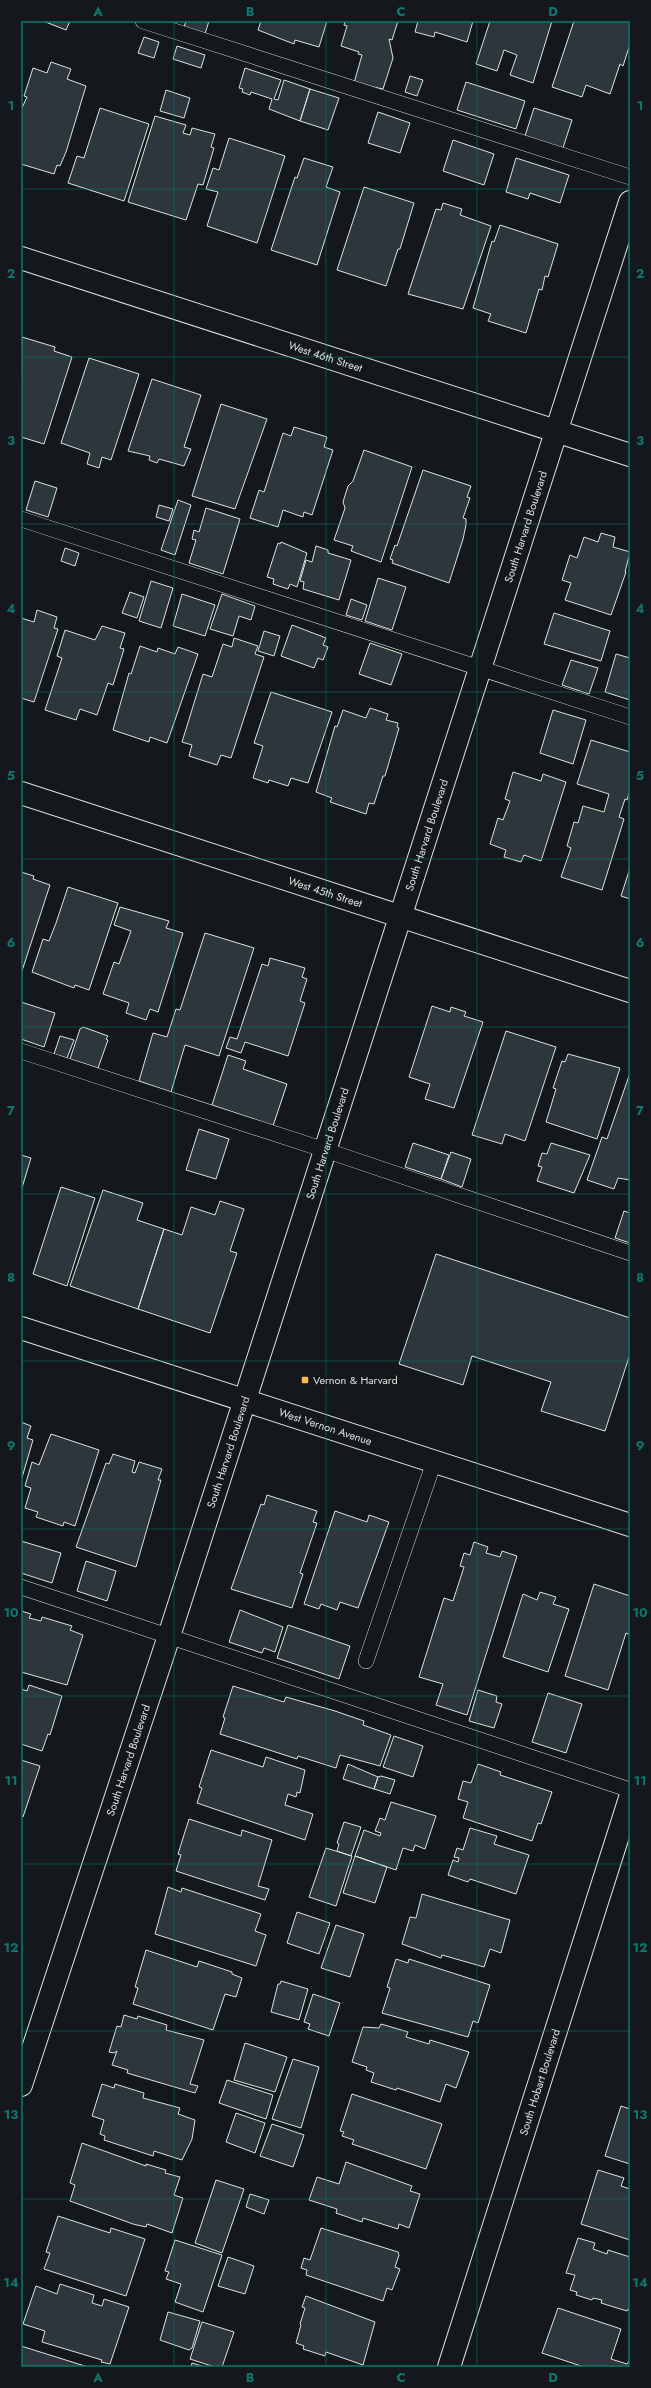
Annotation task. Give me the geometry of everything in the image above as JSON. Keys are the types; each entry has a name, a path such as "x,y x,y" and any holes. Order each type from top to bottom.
{"street":[{"name":"South Harvard Boulevard","path":"21,2085 169,1636 630,202"},
{"name":"West 46th Street","path":"21,258 630,455"},
{"name":"West 45th Street","path":"21,793 630,991"},
{"name":"West Vernon Avenue","path":"21,1328 630,1525"},
{"name":"South Hobart Boulevard","path":"449,2367 630,1798"}],"lane":[{"path":"143,21 630,177"},
{"path":"21,519 630,717"},
{"path":"21,1051 325,1150 630,1253"},
{"path":"366,1661 434,1462"},
{"path":"21,1587 630,1790"}],"building":[{"path":"43,21 70,21 66,30"},
{"path":"186,21 209,21 205,34 184,27"},
{"path":"261,21 327,21 319,47 295,40 294,44 258,30"},
{"path":"345,21 398,21 392,40 389,39 393,58 383,89 354,83 362,55 358,54 359,52 341,46 347,26 344,25"},
{"path":"418,21 473,21 467,42 435,32 434,37 415,32"},
{"path":"490,21 552,21 533,83 510,75 517,55 504,50 497,71 476,64"},
{"path":"574,21 630,21 630,44 623,66 620,64 610,94 586,85 582,97 552,87"},
{"path":"144,37 159,42 154,58 138,53"},
{"path":"177,46 205,55 201,68 173,59"},
{"path":"51,62 71,69 67,79 86,86 66,152 60,166 57,165 54,174 21,164 21,110 27,97 24,96 33,68 47,73"},
{"path":"245,68 281,80 274,99 278,100 284,80 310,89 300,121 269,109 272,99 251,92 250,95 242,92 243,89 239,88"},
{"path":"410,76 423,80 417,96 405,92"},
{"path":"466,82 525,101 516,129 457,110"},
{"path":"310,89 339,98 328,130 300,121"},
{"path":"166,90 190,98 184,118 160,111"},
{"path":"100,108 149,124 124,201 68,183 77,156 84,158"},
{"path":"534,108 572,120 562,151 524,139"},
{"path":"378,112 410,123 400,153 368,143"},
{"path":"155,116 186,125 183,133 190,135 192,128 215,134 211,147 214,148 203,185 198,184 186,220 128,202"},
{"path":"229,138 285,156 257,243 207,226 218,192 206,189 213,168 219,170"},
{"path":"453,140 494,154 484,185 443,171"},
{"path":"304,158 333,167 326,187 340,192 317,265 271,250 295,177 297,178"},
{"path":"516,158 569,175 560,203 530,193 528,199 506,192"},
{"path":"364,187 414,203 400,249 398,249 386,286 337,270"},
{"path":"443,203 462,209 460,215 491,226 463,309 408,294 436,209 441,210"},
{"path":"500,225 558,244 548,277 545,276 542,290 539,289 526,333 488,321 491,314 473,308 492,241 494,242"},
{"path":"22,337 55,347 54,351 72,357 44,444 21,437"},
{"path":"89,358 139,374 111,460 102,457 99,468 87,464 90,453 61,443"},
{"path":"152,379 201,395 184,447 191,449 184,466 159,459 157,463 149,460 150,456 128,451"},
{"path":"221,404 267,419 235,509 192,496"},
{"path":"294,427 327,437 324,447 333,450 312,515 304,512 303,517 283,510 278,527 250,518 259,490 264,492 283,433 291,436"},
{"path":"364,450 412,467 381,562 351,551 353,546 334,540 345,508 343,502 348,486 353,481"},
{"path":"423,470 471,486 467,497 470,498 463,518 466,519 466,525 463,539 449,583 392,563 393,560 390,559 395,545 397,546"},
{"path":"35,481 57,488 48,517 26,510"},
{"path":"178,500 191,505 175,555 161,550"},
{"path":"159,505 173,509 169,521 156,517"},
{"path":"206,508 240,519 223,574 189,563 196,540 192,539 194,530 199,532"},
{"path":"601,533 615,537 613,547 630,552 626,572 611,615 565,600 571,583 562,580 570,555 577,558 584,537 598,542"},
{"path":"281,542 307,553 297,587 290,584 288,589 273,584 274,579 267,577 278,543 280,544"},
{"path":"316,546 328,550 328,553 351,560 339,600 303,589 304,582 300,581 306,560 312,562"},
{"path":"65,548 79,553 75,566 61,561"},
{"path":"378,578 406,587 392,630 365,621"},
{"path":"151,581 173,588 161,628 139,621"},
{"path":"130,592 144,597 137,618 122,613"},
{"path":"182,594 215,605 205,636 173,626"},
{"path":"222,594 255,606 251,620 239,616 233,636 210,629"},
{"path":"351,599 367,605 362,620 346,615"},
{"path":"37,610 57,617 54,628 58,629 34,702 21,698 21,618 34,622"},
{"path":"554,613 610,631 601,661 544,644"},
{"path":"292,625 326,638 323,645 328,647 323,660 318,658 314,668 281,656"},
{"path":"102,626 125,633 120,648 124,649 113,685 108,683 97,715 80,709 76,720 45,710 62,658 57,656 65,630 95,640"},
{"path":"264,631 280,636 274,656 258,651"},
{"path":"234,638 258,646 255,654 264,657 231,758 221,755 217,765 189,756 192,745 182,742 203,674 212,677 223,644 232,647"},
{"path":"370,643 402,654 391,685 359,674"},
{"path":"140,646 157,652 158,648 175,654 178,647 198,654 167,743 150,737 149,742 113,730 129,673 131,674"},
{"path":"616,654 630,658 630,700 605,692"},
{"path":"571,660 598,668 589,694 562,685"},
{"path":"271,692 332,712 308,783 291,778 288,786 269,780 268,783 253,778 263,746 254,743"},
{"path":"370,708 388,714 386,720 398,723 397,727 399,728 385,776 383,776 374,804 369,803 366,814 330,802 332,798 316,792 335,726 337,727 343,710 366,718"},
{"path":"553,710 586,720 573,764 540,753"},
{"path":"591,740 630,752 630,791 627,800 625,799 619,817 624,819 602,890 561,877 571,848 567,846 574,822 578,823 583,806 604,812 609,794 577,784"},
{"path":"513,772 541,781 543,774 566,782 541,861 524,855 521,862 504,857 506,850 490,844 498,818 503,820 510,801 505,799"},
{"path":"630,868 630,899 621,896"},
{"path":"21,872 34,876 33,879 50,885 21,974"},
{"path":"68,887 118,903 89,990 75,985 74,988 32,972 43,939 49,941"},
{"path":"120,907 169,921 166,928 183,933 158,1012 150,1009 146,1020 126,1013 129,1003 103,994 114,962 119,964 131,931 114,925"},
{"path":"205,933 254,948 219,1056 185,1045 171,1092 139,1081 153,1033 167,1037 176,1009 180,1010"},
{"path":"270,958 305,968 302,977 307,979 300,1001 305,1003 288,1056 245,1042 241,1053 226,1048 230,1037 237,1039 262,964 268,966"},
{"path":"21,1002 55,1013 44,1047 21,1039"},
{"path":"432,1006 450,1012 451,1007 466,1012 464,1016 483,1022 454,1108 425,1099 430,1084 409,1077"},
{"path":"83,1027 108,1036 98,1068 70,1059 80,1029"},
{"path":"506,1031 556,1047 525,1141 505,1134 502,1144 472,1135"},
{"path":"60,1036 74,1040 67,1058 54,1054"},
{"path":"568,1054 620,1068 597,1139 546,1122 556,1089 553,1088 562,1061 565,1062"},
{"path":"228,1055 246,1061 243,1069 287,1084 273,1126 212,1105"},
{"path":"630,1073 630,1180 618,1178 614,1189 587,1180 602,1137 607,1139"},
{"path":"199,1129 229,1139 216,1179 186,1170"},
{"path":"413,1143 449,1155 441,1179 405,1167"},
{"path":"551,1143 590,1155 574,1193 537,1181 542,1167 538,1166 542,1153 547,1154"},
{"path":"451,1152 471,1159 462,1187 441,1179"},
{"path":"21,1155 31,1158 21,1191"},
{"path":"61,1187 95,1198 67,1286 33,1274"},
{"path":"103,1190 143,1203 137,1220 164,1229 138,1309 70,1286"},
{"path":"220,1201 244,1209 230,1251 237,1253 210,1333 138,1309 164,1229 182,1235 191,1207 215,1215"},
{"path":"624,1211 630,1213 630,1243 615,1238"},
{"path":"436,1254 630,1318 630,1354 605,1431 541,1411 551,1382 472,1356 463,1385 399,1364"},
{"path":"21,1422 31,1426 27,1438 33,1440 21,1481"},
{"path":"51,1434 99,1450 75,1526 64,1522 63,1526 36,1517 38,1512 25,1508 31,1488 25,1486 32,1462 39,1465"},
{"path":"113,1454 135,1461 132,1472 135,1473 139,1462 162,1469 158,1480 161,1480 136,1567 76,1547 106,1463 109,1464"},
{"path":"267,1495 317,1511 313,1522 317,1523 300,1573 303,1574 292,1608 231,1589 261,1504 264,1505"},
{"path":"335,1511 367,1522 369,1515 389,1522 358,1608 340,1602 337,1610 321,1604 319,1609 304,1604"},
{"path":"21,1541 61,1553 52,1583 21,1573"},
{"path":"474,1542 488,1547 486,1553 500,1557 502,1551 517,1556 467,1715 436,1705 443,1684 419,1677 444,1598 453,1601 464,1567 460,1566 464,1553 470,1555"},
{"path":"86,1561 116,1571 107,1601 77,1591"},
{"path":"594,1584 630,1596 630,1635 626,1633 608,1690 565,1676"},
{"path":"540,1592 556,1597 553,1604 569,1609 548,1672 503,1657 523,1594 537,1600"},
{"path":"240,1610 283,1627 275,1652 264,1648 262,1653 229,1642"},
{"path":"21,1611 31,1614 29,1618 41,1621 42,1617 72,1626 70,1630 83,1635 67,1685 21,1672"},
{"path":"288,1625 350,1646 339,1679 277,1658"},
{"path":"29,1685 62,1696 50,1735 48,1734 42,1751 21,1744 21,1689 27,1691"},
{"path":"233,1686 284,1702 286,1697 335,1711 364,1721 363,1725 391,1735 380,1766 340,1755 336,1768 298,1756 297,1759 220,1734 225,1718 223,1717"},
{"path":"478,1690 497,1696 496,1702 502,1704 494,1728 469,1721"},
{"path":"548,1693 582,1704 566,1753 532,1742"},
{"path":"394,1736 423,1746 413,1777 383,1767"},
{"path":"211,1750 263,1767 266,1757 305,1770 300,1793 297,1792 296,1797 288,1794 285,1805 313,1814 305,1840 197,1803 202,1788 199,1787"},
{"path":"21,1760 40,1766 23,1817 21,1816"},
{"path":"348,1764 378,1777 374,1789 343,1779"},
{"path":"478,1764 501,1772 500,1775 552,1792 541,1824 538,1823 532,1841 463,1818 468,1802 458,1799 463,1781 471,1783"},
{"path":"381,1776 395,1780 390,1794 374,1789 378,1777"},
{"path":"391,1802 436,1816 425,1849 415,1845 413,1851 403,1848 396,1870 355,1856 364,1830 380,1836 381,1833 375,1831 380,1818 385,1820"},
{"path":"189,1819 241,1836 242,1830 272,1840 258,1886 269,1889 265,1900 176,1871 181,1855 178,1854"},
{"path":"344,1822 361,1827 351,1856 337,1851 339,1844 337,1843"},
{"path":"470,1828 497,1836 494,1844 529,1855 516,1894 470,1879 468,1882 448,1875 453,1860 458,1862 459,1858 454,1857 457,1848 463,1850"},
{"path":"326,1848 352,1856 336,1906 309,1897"},
{"path":"355,1856 387,1867 375,1903 343,1893"},
{"path":"168,1887 181,1892 182,1888 261,1914 255,1931 266,1935 256,1966 155,1934"},
{"path":"422,1894 510,1920 501,1953 490,1949 484,1967 442,1955 441,1958 402,1944 410,1917 416,1918"},
{"path":"297,1912 330,1923 319,1954 287,1943"},
{"path":"336,1925 364,1934 350,1977 321,1968"},
{"path":"146,1950 197,1967 199,1961 232,1972 232,1974 242,1978 236,1997 225,1994 213,2030 133,2004 138,1988 135,1987"},
{"path":"396,1959 408,1963 409,1959 490,1985 478,2023 473,2021 468,2037 382,2013 390,1988 387,1987"},
{"path":"281,1981 308,1989 299,2020 271,2012 278,1984 280,1984"},
{"path":"313,1994 340,2003 329,2036 308,2029 310,2024 304,2022"},
{"path":"124,2015 137,2019 138,2016 167,2025 166,2030 204,2040 190,2084 198,2086 195,2093 127,2073 128,2070 112,2065 117,2051 114,2053 109,2052 117,2026 121,2027"},
{"path":"381,2024 408,2032 406,2037 429,2044 430,2040 469,2052 456,2088 446,2084 440,2102 397,2088 396,2090 371,2082 374,2073 366,2070 367,2067 352,2062 363,2027 379,2028"},
{"path":"245,2043 287,2057 275,2092 234,2080"},
{"path":"293,2059 319,2067 301,2128 272,2119"},
{"path":"227,2080 273,2095 266,2119 219,2103"},
{"path":"102,2084 114,2088 115,2084 144,2093 143,2098 180,2108 178,2114 195,2120 192,2139 182,2160 154,2151 153,2156 104,2140 105,2136 100,2134 104,2120 92,2116"},
{"path":"352,2094 442,2124 426,2169 352,2144 354,2140 342,2136 344,2132 340,2131"},
{"path":"621,2106 630,2109 630,2164 605,2156"},
{"path":"236,2113 265,2123 255,2153 226,2142"},
{"path":"272,2124 304,2135 293,2167 260,2156"},
{"path":"82,2143 146,2166 146,2164 166,2170 165,2173 180,2177 174,2195 183,2198 172,2233 147,2224 146,2227 133,2224 70,2201 75,2185 70,2183"},
{"path":"346,2162 412,2186 410,2191 420,2194 409,2228 399,2224 398,2229 363,2218 362,2222 336,2213 337,2209 309,2200 317,2177 339,2184"},
{"path":"598,2170 624,2178 621,2186 630,2189 630,2240 581,2224"},
{"path":"216,2180 244,2189 222,2253 195,2243"},
{"path":"250,2194 269,2200 264,2214 246,2207"},
{"path":"58,2216 110,2233 111,2228 145,2239 126,2296 44,2269 50,2253 46,2252"},
{"path":"321,2228 398,2252 399,2255 395,2267 400,2269 392,2290 387,2288 383,2301 306,2275 307,2270 301,2268 304,2258 310,2260"},
{"path":"578,2238 595,2243 593,2249 607,2254 608,2250 630,2257 630,2310 628,2309 627,2311 601,2303 602,2300 593,2298 592,2300 576,2295 577,2292 570,2290 575,2275 566,2273"},
{"path":"175,2240 222,2255 203,2312 175,2302 181,2284 166,2279 169,2272 165,2271"},
{"path":"228,2257 254,2266 245,2294 218,2286"},
{"path":"60,2284 94,2295 92,2303 102,2306 104,2299 129,2307 110,2364 101,2362 102,2360 42,2342 45,2331 23,2324 36,2286 57,2294"},
{"path":"306,2296 375,2322 363,2365 326,2352 325,2356 303,2349 304,2346 296,2343 305,2308 302,2307"},
{"path":"558,2308 621,2329 611,2359 627,2364 630,2359 630,2367 584,2367 542,2353"},
{"path":"168,2312 200,2321 192,2348 189,2350 160,2340"},
{"path":"202,2322 234,2332 222,2367 215,2367 190,2359"},
{"path":"21,2346 88,2367 21,2367"},
{"path":"192,2363 205,2367 191,2367"}],"place":[{"name":"Vernon & Harvard","path":"305,1380"}]}
